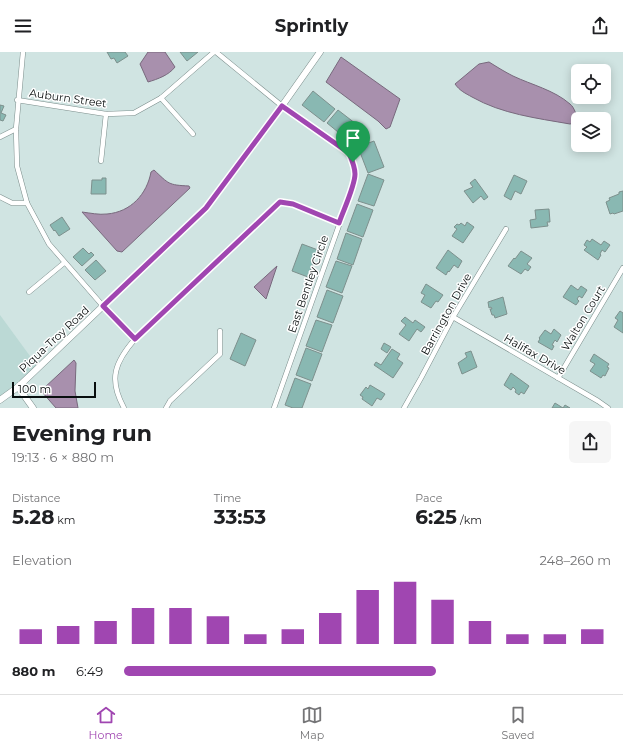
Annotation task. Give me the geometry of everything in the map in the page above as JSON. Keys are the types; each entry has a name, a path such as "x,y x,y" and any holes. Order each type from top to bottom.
{"street":[{"path":"23,52 16,129 17,166 27,203 49,244 64,263 135,339"},
{"name":"Auburn Street","path":"18,100 106,114 134,113 161,98 215,52"},
{"name":"East Bentley Circle","path":"215,52 282,106 349,153 353,162 355,175 353,186 274,408"},
{"name":"Piqua-Troy Road","path":"0,400 18,387 206,208 320,52"},
{"path":"161,98 193,134"},
{"path":"101,161 106,114"},
{"path":"0,137 16,129"},
{"path":"0,197 12,203 27,203"},
{"path":"124,408 116,392 116,369 123,353 135,339 280,202 293,204 339,223"},
{"name":"Barrington Drive","path":"404,408 422,378 453,317 506,229"},
{"path":"30,292 64,263"},
{"name":"Walton Court","path":"558,378 623,268"},
{"name":"Halifax Drive","path":"453,317 608,408"},
{"path":"166,408 170,401 220,354 220,331"},
{"path":"18,387 33,408"}],"shaded area":[{"path":"148,52 165,52 175,67 173,70 159,78 148,82 140,64"},
{"path":"341,57 400,99 390,127 386,129 378,121 326,82"},
{"path":"489,62 513,76 550,91 564,99 573,107 576,112 571,112 571,124 532,117 495,108 461,90 455,84 479,64"},
{"path":"154,170 169,183 189,186 190,188 122,252 117,251 82,212 98,214 116,213 130,206 146,188 151,172"},
{"path":"277,266 266,299 254,287"},
{"path":"0,315 38,367 0,400"},
{"path":"74,360 76,363 75,391 78,408 56,408 42,392 43,389"}],"building":[{"path":"107,52 125,52 128,56 117,63 114,58 111,59"},
{"path":"180,52 198,52 187,61"},
{"path":"313,91 335,109 324,122 302,105"},
{"path":"0,105 4,106 1,113 6,115 3,121 0,120"},
{"path":"338,110 360,127 349,141 327,123"},
{"path":"374,141 384,167 368,173 358,147"},
{"path":"368,174 384,180 374,206 358,201"},
{"path":"514,175 527,181 521,194 515,191 511,200 504,196"},
{"path":"102,178 106,178 106,194 91,194 92,180 102,180"},
{"path":"475,179 488,197 484,200 481,196 473,203 464,191 473,187 470,183"},
{"path":"623,191 623,211 610,214 606,202 610,200 609,198"},
{"path":"357,204 373,210 363,237 347,231"},
{"path":"549,209 550,222 547,222 548,226 531,228 530,220 536,219 535,210"},
{"path":"62,217 70,229 59,236 50,225"},
{"path":"467,222 474,227 463,243 452,236 457,229 454,227 457,224 459,225 461,223 465,226"},
{"path":"346,233 362,239 353,265 337,259"},
{"path":"592,239 601,245 604,241 610,245 605,252 602,250 598,260 584,250 587,247 584,245 587,240 590,242"},
{"path":"302,244 318,250 308,277 292,271"},
{"path":"83,248 89,254 91,252 94,255 82,266 73,257"},
{"path":"448,250 462,261 458,268 454,265 446,275 436,268"},
{"path":"521,251 532,258 527,264 531,267 528,271 525,269 521,274 508,266"},
{"path":"96,260 106,271 95,280 85,270"},
{"path":"336,261 352,266 342,293 326,287"},
{"path":"426,284 443,295 431,308 421,302 425,295 421,293"},
{"path":"571,285 578,290 581,286 587,290 582,298 579,296 577,299 579,301 576,305 563,297"},
{"path":"327,290 343,296 333,323 317,317"},
{"path":"503,297 507,314 495,318 494,315 492,315 490,309 492,309 491,307 489,308 488,302"},
{"path":"620,311 623,313 623,333 614,327 618,320 615,318"},
{"path":"405,317 413,323 415,320 425,327 421,332 417,329 409,341 399,334 406,325 401,321"},
{"path":"316,320 332,325 322,352 306,346"},
{"path":"554,329 561,335 557,342 555,340 552,345 554,346 552,350 538,342 545,330 551,334"},
{"path":"241,333 256,340 245,366 230,359"},
{"path":"384,343 391,347 387,353 381,349"},
{"path":"306,348 322,354 312,381 296,375"},
{"path":"392,349 400,354 397,359 403,363 393,378 374,365 376,362 381,365"},
{"path":"471,351 477,367 462,374 458,363 467,357 465,353"},
{"path":"594,354 609,364 607,367 609,368 605,376 603,375 601,378 590,371 595,364 590,361"},
{"path":"511,373 529,386 524,394 521,392 519,395 515,392 516,390 513,387 511,390 504,385"},
{"path":"295,378 311,384 302,408 293,408 285,405"},
{"path":"370,385 385,394 381,400 377,398 372,406 362,399 363,397 360,395 366,387 368,389"},
{"path":"555,403 563,408 552,408"},
{"path":"565,405 570,408 563,408"}],"route":[{"path":"282,106 349,153 353,162 355,175 353,186 339,223 293,204 280,202 135,339 103,306 206,208 282,106"}]}
